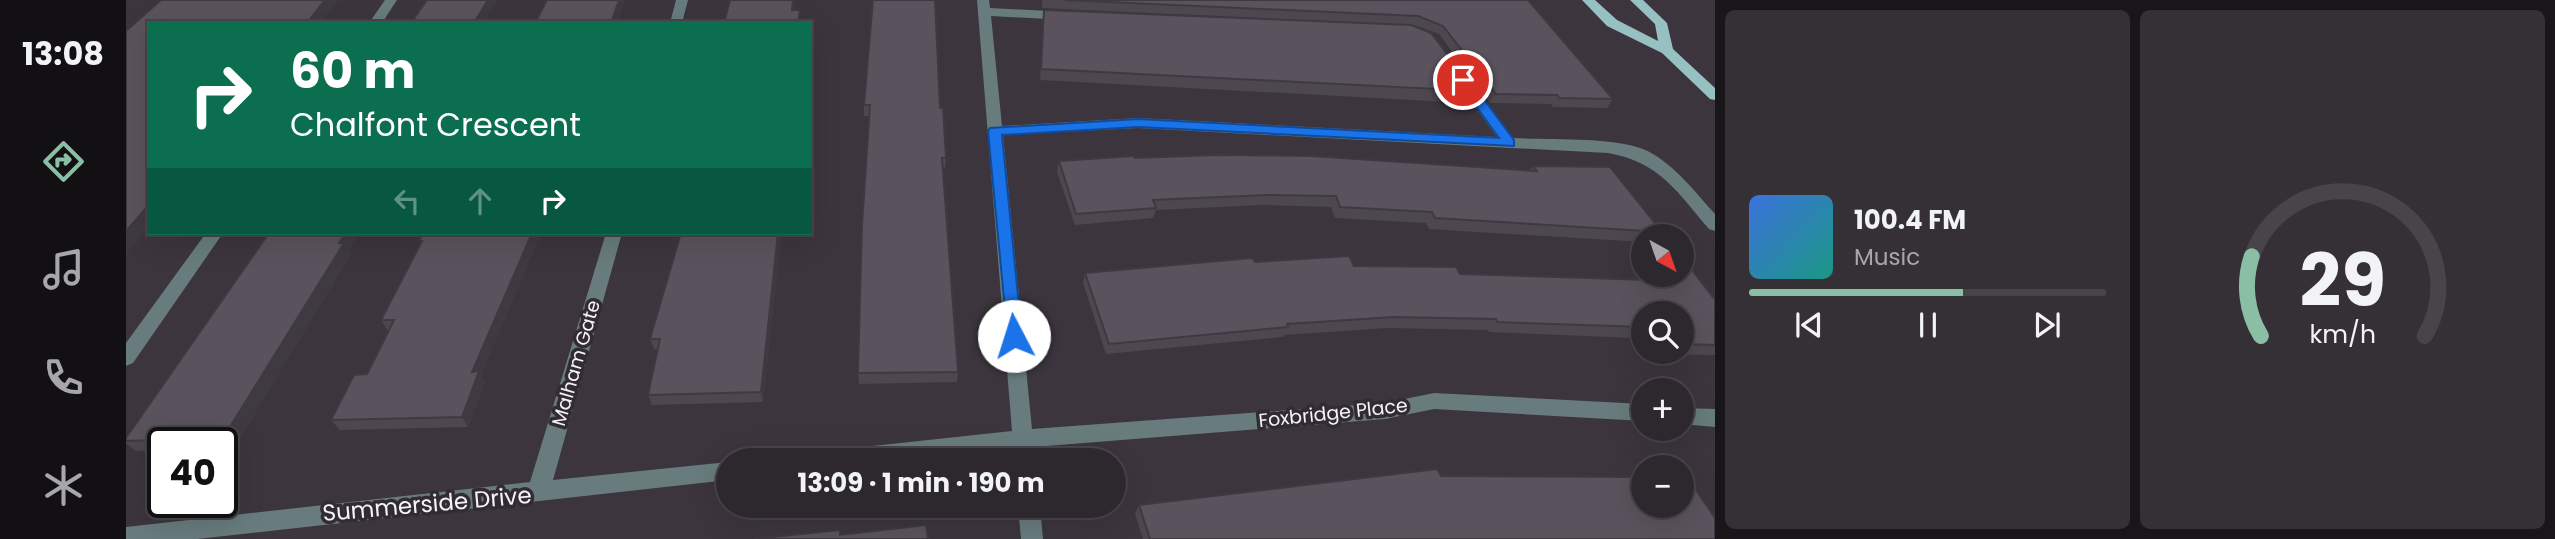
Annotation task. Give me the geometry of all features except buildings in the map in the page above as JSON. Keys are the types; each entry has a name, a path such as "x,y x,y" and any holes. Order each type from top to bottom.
{"main road":[{"path":"1588,0 1612,23 1667,50 1715,96"},
{"path":"1636,0 1661,23 1667,50"}],"street":[{"path":"376,21 391,0"},
{"path":"677,21 682,0"},
{"path":"1024,448 984,6 1079,17"},
{"path":"1448,60 1509,143"},
{"path":"995,131 1138,123 1608,148 1638,153 1671,175 1715,225"},
{"path":"126,358 214,235"},
{"name":"Malham Gate","path":"538,493 613,235"},
{"name":"Foxbridge Place","path":"1023,439 1385,411 1434,401 1482,401 1631,412"},
{"path":"1694,417 1715,418"},
{"path":"939,448 1023,439"},
{"name":"Summerside Drive","path":"126,538 252,520 538,493 716,472"},
{"path":"1030,518 1032,539"}],"route":[{"path":"1014,336 995,131 1138,123 1509,143 1463,80"}]}
